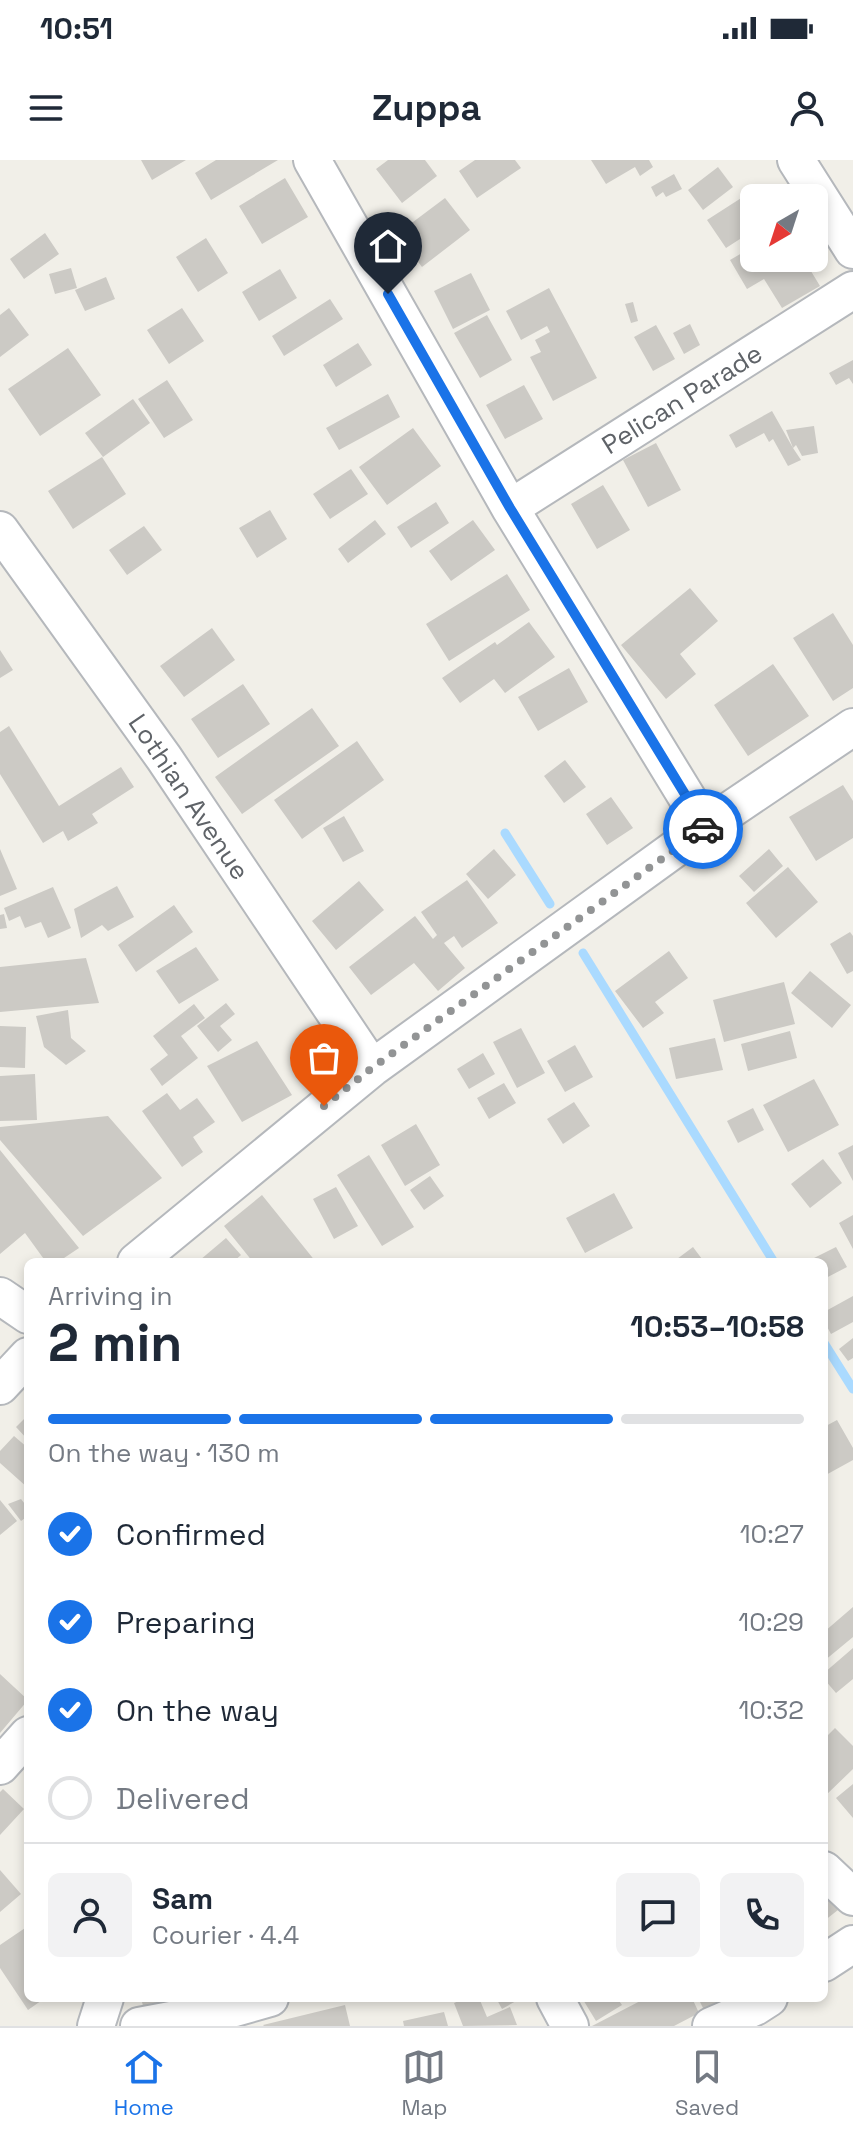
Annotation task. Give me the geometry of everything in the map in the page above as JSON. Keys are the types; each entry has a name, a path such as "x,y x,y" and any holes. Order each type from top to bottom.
{"street":[{"path":"312,160 510,508 705,827"},
{"path":"796,160 853,250"},
{"name":"Pelican Parade","path":"510,508 853,290"},
{"name":"Lothian Avenue","path":"0,530 164,758 372,1068"},
{"path":"141,1258 372,1068 705,827 853,727"},
{"path":"0,1296 24,1312"},
{"path":"0,1386 24,1360"},
{"path":"0,1766 24,1739"},
{"path":"828,1874 853,1897"},
{"path":"828,1960 853,1944"},
{"path":"96,2026 104,2002"},
{"path":"139,2026 256,2002"},
{"path":"557,2002 570,2026"},
{"path":"711,2026 761,2002"}],"building":[{"path":"141,160 186,160 152,180"},
{"path":"216,160 278,160 211,200 195,173"},
{"path":"388,160 425,160 437,176 402,203 376,169"},
{"path":"475,160 515,160 521,168 477,198 459,171"},
{"path":"591,160 649,160 653,167 640,176 635,167 606,184"},
{"path":"718,167 733,187 703,210 688,190"},
{"path":"674,174 682,189 666,197 663,192 656,197 651,187"},
{"path":"285,178 308,217 262,244 239,206"},
{"path":"445,198 470,230 422,267 397,234"},
{"path":"740,199 740,239 726,248 707,220"},
{"path":"45,233 59,254 24,279 10,259"},
{"path":"206,238 228,273 198,292 176,257"},
{"path":"740,254 740,272 812,272 820,286 782,308 764,279 747,289 730,260"},
{"path":"71,268 77,288 55,294 49,274"},
{"path":"280,269 297,298 259,321 242,292"},
{"path":"471,273 490,310 453,329 434,291"},
{"path":"106,277 115,299 85,311 75,290"},
{"path":"549,288 597,378 553,401 530,357 541,352 535,340 550,332 547,326 521,340 506,311"},
{"path":"330,299 343,319 284,356 272,336"},
{"path":"633,302 638,321 631,323 625,304"},
{"path":"9,308 29,335 0,357 0,315"},
{"path":"182,308 204,341 169,364 147,330"},
{"path":"487,315 512,360 480,378 454,333"},
{"path":"690,324 700,345 684,354 673,333"},
{"path":"656,325 675,359 653,371 634,337"},
{"path":"358,343 372,365 336,387 323,365"},
{"path":"68,348 101,395 40,436 8,389"},
{"path":"853,360 853,384 849,378 836,385 829,373"},
{"path":"167,380 193,420 164,438 138,399"},
{"path":"524,385 543,419 505,439 486,405"},
{"path":"388,394 400,417 339,450 326,428"},
{"path":"133,399 150,423 103,457 85,433"},
{"path":"772,411 801,460 788,466 773,439 769,442 764,433 736,448 729,435"},
{"path":"814,426 818,453 802,456 796,445 793,448 786,430"},
{"path":"413,428 441,466 387,505 359,467"},
{"path":"656,443 681,490 648,507 623,460"},
{"path":"102,457 126,494 73,529 48,491"},
{"path":"351,469 368,494 330,519 313,494"},
{"path":"603,485 630,530 597,549 571,504"},
{"path":"436,502 449,523 411,548 397,527"},
{"path":"270,510 287,539 257,558 239,528"},
{"path":"375,520 386,534 348,563 338,549"},
{"path":"473,520 495,550 451,581 429,551"},
{"path":"144,526 162,550 127,575 109,550"},
{"path":"507,574 530,610 449,661 426,624"},
{"path":"690,588 718,621 680,654 696,674 666,699 621,645"},
{"path":"833,613 853,645 853,688 833,701 793,638"},
{"path":"529,622 555,657 505,693 494,679 460,703 442,678"},
{"path":"212,628 235,660 184,697 160,666"},
{"path":"0,650 13,670 0,678"},
{"path":"773,664 809,716 748,756 714,705"},
{"path":"569,668 588,702 538,731 518,697"},
{"path":"243,684 270,724 218,758 191,719"},
{"path":"312,708 339,746 242,814 215,777"},
{"path":"9,726 59,806 121,767 134,787 92,814 98,823 68,841 63,831 43,843 0,774 0,732"},
{"path":"357,741 384,780 302,839 274,800"},
{"path":"565,760 586,787 564,803 544,776"},
{"path":"843,785 853,801 853,838 816,861 789,817"},
{"path":"611,797 633,828 607,845 586,814"},
{"path":"344,816 364,851 343,862 323,828"},
{"path":"0,849 17,889 0,896"},
{"path":"494,849 516,875 488,899 466,874"},
{"path":"769,849 783,866 754,892 739,876"},
{"path":"788,867 818,902 776,938 746,903"},
{"path":"467,880 498,923 462,948 454,936 444,943 465,968 438,991 414,963 371,995 349,967 415,916 433,939 437,935 421,912"},
{"path":"359,881 384,910 336,950 312,921"},
{"path":"117,886 134,917 108,931 102,925 81,938 74,909"},
{"path":"53,887 71,928 48,938 41,922 25,928 20,916 9,921 4,908"},
{"path":"174,905 193,932 136,972 118,945"},
{"path":"4,914 7,928 0,929 0,915"},
{"path":"850,932 853,936 853,971 847,974 830,944"},
{"path":"196,947 219,980 179,1004 156,971"},
{"path":"669,951 688,978 655,1002 664,1013 643,1028 615,991"},
{"path":"86,958 99,1003 0,1012 0,967"},
{"path":"810,971 851,1005 832,1028 791,993"},
{"path":"784,982 795,1024 724,1042 713,1000"},
{"path":"226,1003 235,1014 220,1026 232,1040 218,1052 197,1026"},
{"path":"194,1004 205,1018 181,1036 198,1058 162,1086 150,1069 168,1055 153,1036"},
{"path":"68,1010 71,1038 86,1051 66,1065 44,1047 36,1016"},
{"path":"0,1026 26,1027 25,1068 0,1067"},
{"path":"521,1028 545,1073 517,1088 493,1042"},
{"path":"790,1031 797,1058 748,1071 741,1044"},
{"path":"715,1038 723,1070 676,1079 669,1048"},
{"path":"257,1041 292,1095 242,1122 207,1066"},
{"path":"575,1045 593,1077 565,1092 547,1061"},
{"path":"483,1053 495,1074 469,1089 457,1069"},
{"path":"35,1074 37,1120 0,1121 0,1076"},
{"path":"814,1079 839,1125 788,1152 763,1105"},
{"path":"504,1083 516,1103 489,1119 477,1098"},
{"path":"167,1093 180,1110 197,1098 215,1122 193,1137 203,1152 182,1167 142,1111"},
{"path":"574,1102 590,1126 563,1144 547,1119"},
{"path":"753,1108 764,1130 738,1143 727,1121"},
{"path":"108,1116 162,1178 83,1236 0,1140 0,1127"},
{"path":"416,1124 440,1165 405,1186 381,1145"},
{"path":"853,1145 853,1181 838,1153"},
{"path":"0,1150 79,1248 64,1258 43,1258 25,1233 0,1254"},
{"path":"369,1155 414,1227 382,1246 337,1175"},
{"path":"823,1159 842,1183 810,1208 791,1184"},
{"path":"430,1176 444,1196 424,1210 410,1190"},
{"path":"336,1187 358,1226 334,1239 313,1199"},
{"path":"614,1193 633,1228 585,1253 566,1218"},
{"path":"262,1195 313,1258 250,1258 224,1226"},
{"path":"853,1215 853,1249 839,1223"},
{"path":"226,1238 241,1255 238,1258 202,1258"},
{"path":"693,1247 701,1258 678,1258"},
{"path":"836,1247 847,1267 828,1277 828,1258 814,1258"},
{"path":"853,1296 853,1322 831,1334 828,1310"},
{"path":"853,1338 853,1358 848,1361 839,1349"},
{"path":"24,1419 24,1436 16,1427"},
{"path":"837,1420 853,1448 853,1460 828,1474 828,1425"},
{"path":"14,1436 24,1445 24,1484 0,1463 0,1451"},
{"path":"21,1499 24,1519 21,1521 8,1504"},
{"path":"0,1500 17,1521 0,1535"},
{"path":"853,1607 853,1637 828,1658 828,1629"},
{"path":"853,1648 853,1679 836,1693 828,1684 828,1670"},
{"path":"0,1674 24,1696 24,1705 0,1733"},
{"path":"835,1728 853,1746 853,1769 828,1793 828,1735"},
{"path":"853,1784 853,1818 836,1798"},
{"path":"3,1789 24,1809 0,1835 0,1792"},
{"path":"0,1870 21,1894 0,1912"},
{"path":"828,1899 838,1910 828,1918"},
{"path":"24,1929 24,2002 39,2002 28,2010 0,1968 0,1945"},
{"path":"142,2002 196,2002 145,2014"},
{"path":"481,2002 487,2017 510,2007 517,2025 463,2026 454,2003"},
{"path":"498,2002 514,2002 502,2009"},
{"path":"584,2002 620,2002 622,2005 596,2021"},
{"path":"638,2002 694,2002 699,2013 674,2026 592,2026"},
{"path":"700,2002 730,2002 706,2014"},
{"path":"345,2005 350,2026 263,2025"},
{"path":"444,2012 448,2026 404,2026 403,2021"}],"waterway":[{"path":"505,833 550,904"},
{"path":"583,953 772,1258"},
{"path":"828,1349 853,1389"}],"way so far":[{"path":"324,1106 703,829"}],"route":[{"path":"388,294 510,508 705,827 703,829"}]}
